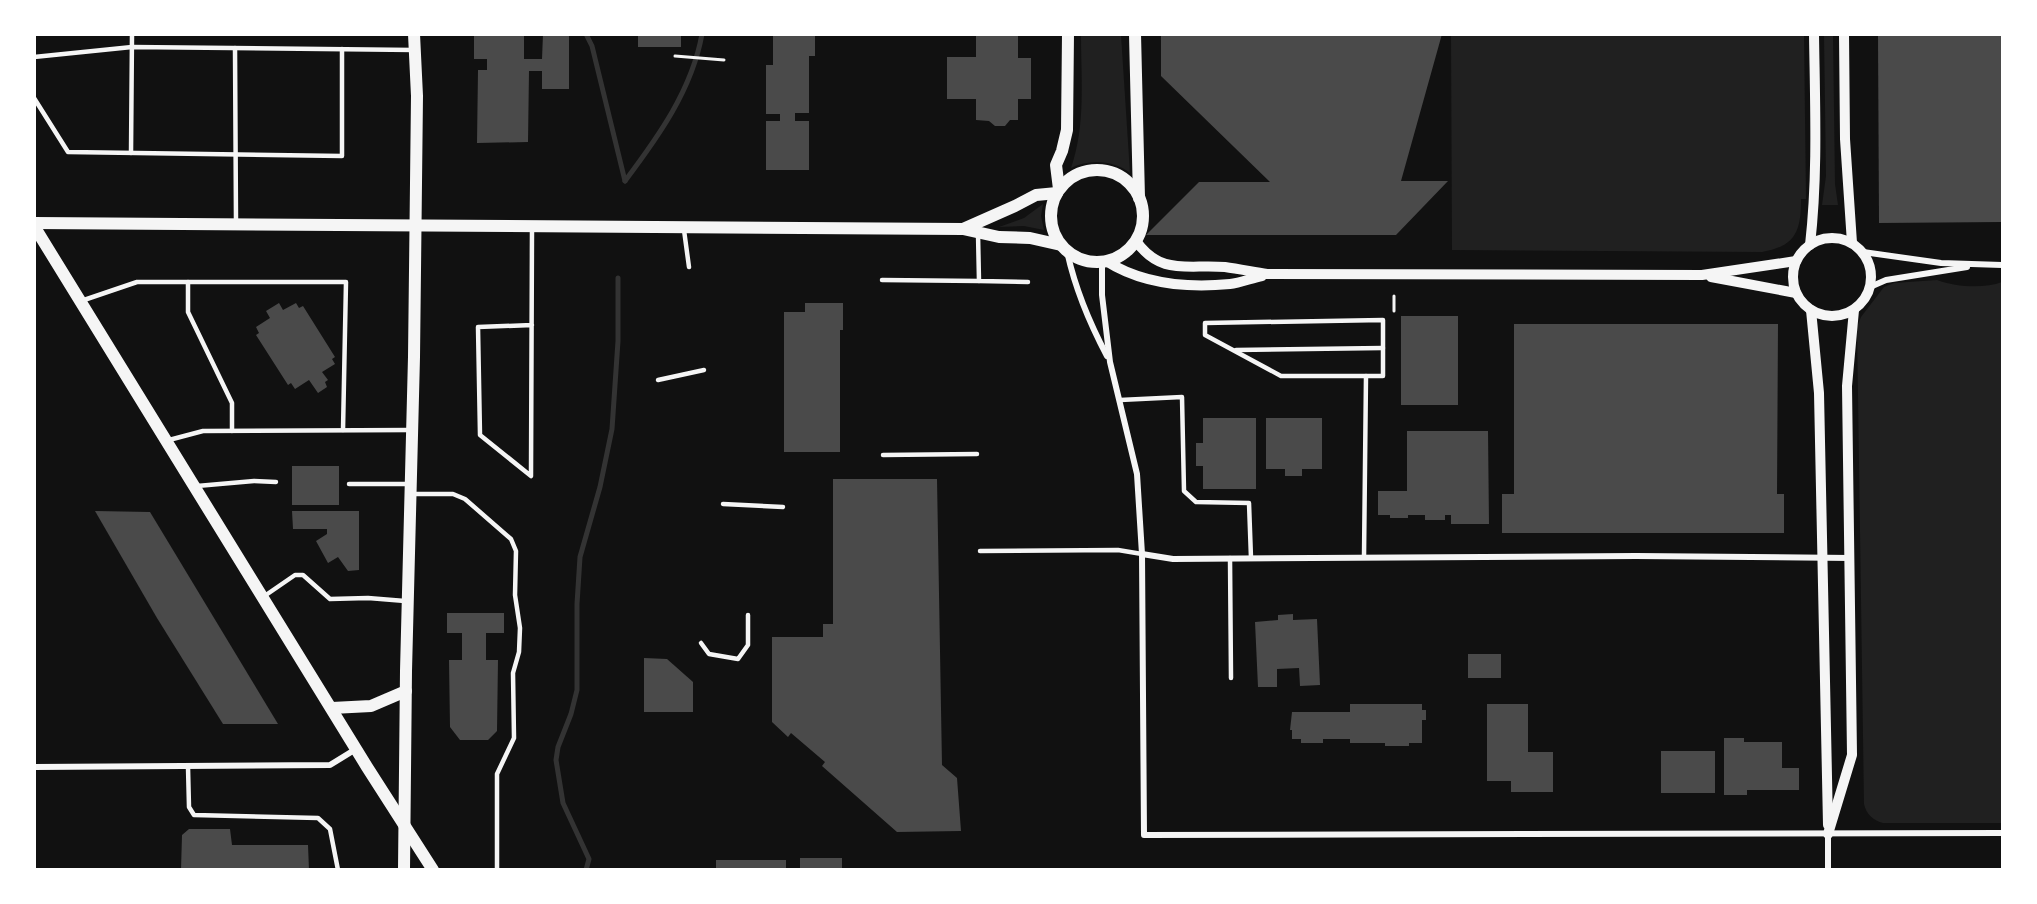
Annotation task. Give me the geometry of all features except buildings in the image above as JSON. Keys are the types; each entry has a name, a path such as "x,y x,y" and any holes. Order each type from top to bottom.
{"main road":[{"path":"404,870 417,96 414,34"},
{"path":"1068,34 1066,130 1062,151 1056,165 1058,191 1051,211 1051,223 1054,235 1064,248 1081,260 1094,262 1123,254 1136,241 1143,220 1139,199 1135,34"},
{"path":"963,229 1036,195 1058,191 1078,174 1090,171 1114,174 1125,180 1139,199"},
{"path":"34,224 963,229 999,237 1030,238 1064,248"},
{"path":"34,224 356,749 433,870"},
{"path":"332,708 371,706 406,691"}],"street":[{"path":"1810,245 1814,207 1816,138 1815,34"},
{"path":"1844,34 1845,139 1852,243"},
{"path":"1842,239 1852,243 1863,252 1869,263 1871,275 1870,287 1861,303 1844,314 1833,316 1811,310 1802,303 1796,293 1793,282 1796,261 1810,245 1820,240 1842,239"},
{"path":"1136,241 1145,253 1158,263 1184,267 1226,267 1268,274 1702,275 1796,261"},
{"path":"1064,248 1086,315 1110,362"},
{"path":"1863,252 1930,262 2002,265"},
{"path":"1268,274 1231,284 1171,284 1123,272 1104,261 1102,295 1110,362 1137,474 1142,554 1144,835 2002,833"},
{"path":"1870,287 1886,280 1980,265"},
{"path":"1702,275 1796,293"},
{"path":"1828,834 1852,755 1847,386 1854,309"},
{"path":"1811,310 1819,393 1828,870"},
{"path":"1142,554 1173,559 1851,558"},
{"path":"34,767 330,765 356,749"}],"lane":[{"path":"131,153 132,34"},
{"path":"34,57 132,47 414,50"},
{"path":"235,48 237,224"},
{"path":"34,98 68,152 342,156 342,49"},
{"path":"532,226 532,325 531,337 531,476 480,435 478,327 532,325"},
{"path":"683,227 689,267"},
{"path":"978,232 979,281"},
{"path":"882,280 1028,282"},
{"path":"81,301 137,282 346,282 343,430"},
{"path":"188,282 188,312 232,403 232,431"},
{"path":"1383,320 1383,348 1383,376 1281,376 1204,335 1205,323 1383,320"},
{"path":"1233,351 1383,348"},
{"path":"658,380 704,370"},
{"path":"1364,557 1366,376"},
{"path":"1120,400 1182,397 1184,491 1196,502 1250,503 1251,558"},
{"path":"166,441 202,431 413,430"},
{"path":"883,455 977,454"},
{"path":"194,486 246,481 276,482"},
{"path":"349,484 453,494 465,499 511,538 516,551 515,595 520,628 519,652 513,673 514,738 497,774 497,870"},
{"path":"723,504 783,507"},
{"path":"980,551 1118,550 1142,554"},
{"path":"1230,558 1231,678"},
{"path":"263,597 295,575 303,575 330,599 368,597 408,601"},
{"path":"701,643 709,654 738,658 748,645 748,615"},
{"path":"188,767 189,807 194,815 318,818 330,829 338,870"}],"path":[{"path":"675,56 724,60"},
{"path":"1394,296 1394,311"}],"shaded area":[{"path":"1081,35 1121,35 1130,173 1116,165 1101,162 1086,163 1071,168 1081,119"},
{"path":"1451,35 1804,35 1806,199 1801,199 1798,228 1789,241 1782,246 1762,252 1452,250"},
{"path":"1824,35 1833,35 1835,184 1838,205 1822,205 1826,176"},
{"path":"1043,204 1041,216 1044,230 1024,226 999,227 1024,218"},
{"path":"1937,280 1970,286 1987,286 2002,282 2002,823 1883,823 1871,816 1864,804 1857,327 1861,317 1884,287 1894,283"}],"waterway":[{"path":"586,34 592,46 625,181"},
{"path":"625,181 650,147 682,94 697,55 702,34"},
{"path":"586,870 589,859 563,803 556,760 558,747 571,714 577,690 577,604 580,557 600,487 612,429 618,341 618,278"}]}
